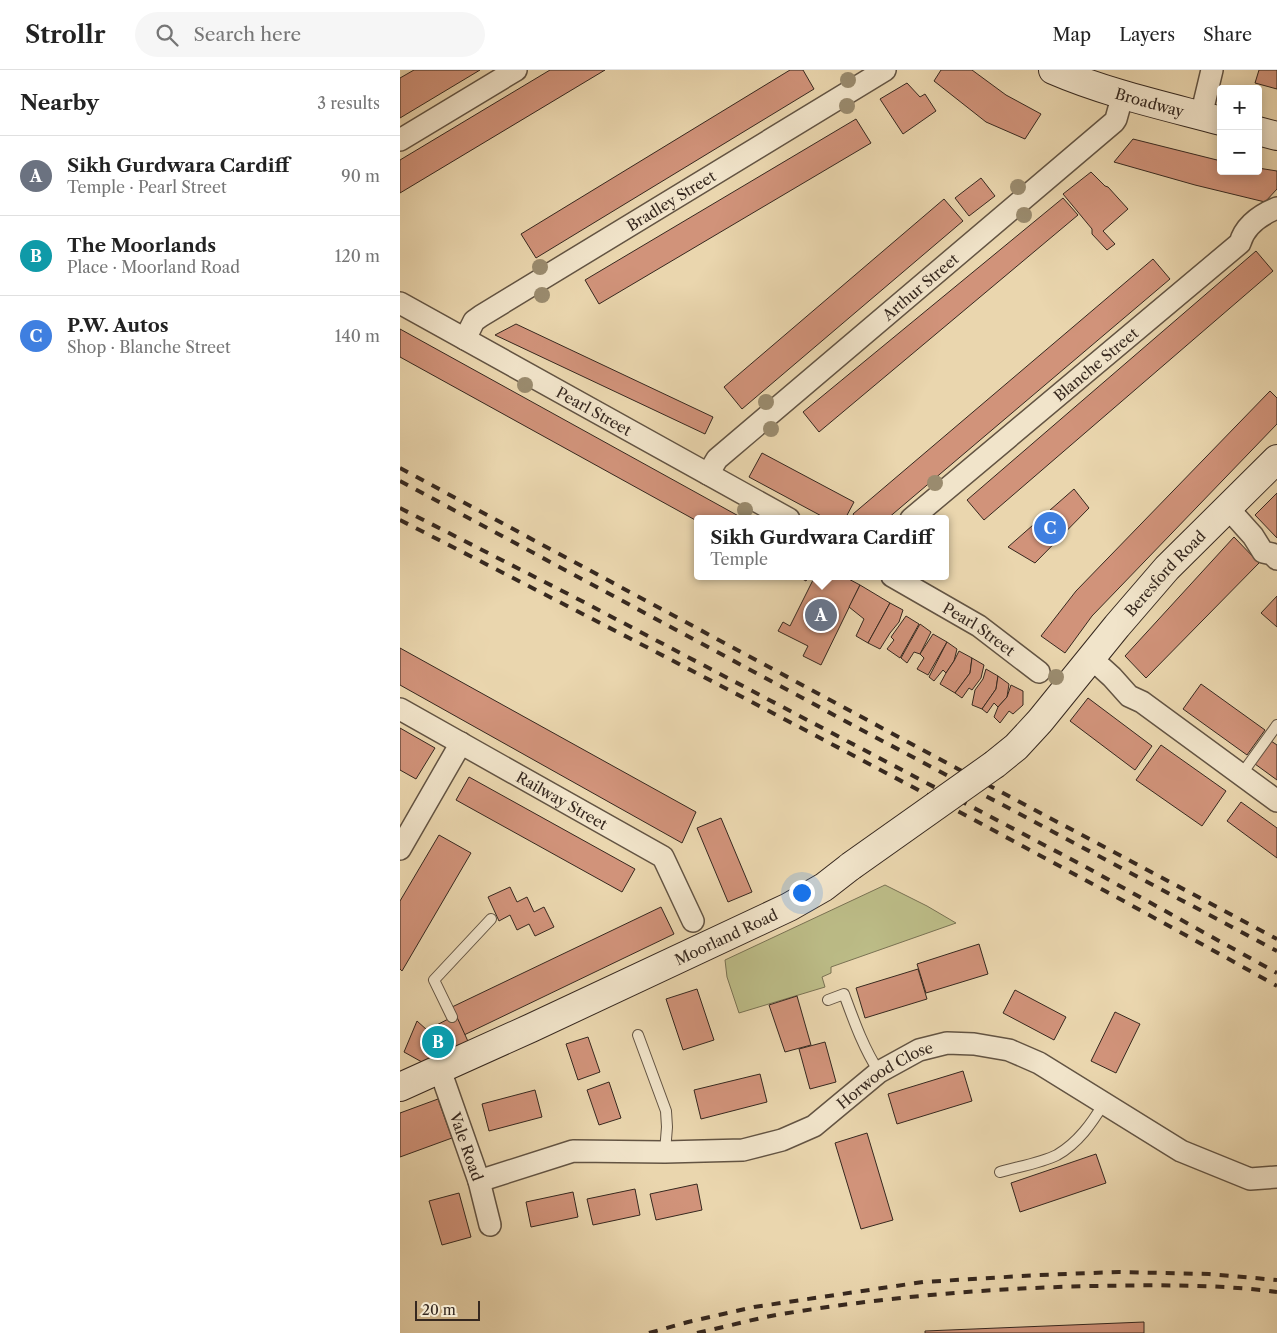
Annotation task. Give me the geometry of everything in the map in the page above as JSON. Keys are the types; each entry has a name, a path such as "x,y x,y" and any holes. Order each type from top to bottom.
{"street":[{"path":"400,140 516,70"},
{"name":"Bradley Street","path":"464,339 474,321 481,316 885,70"},
{"name":"Broadway","path":"1053,70 1082,82 1211,118"},
{"path":"1211,118 1212,70"},
{"name":"Arthur Street","path":"708,474 717,459 1114,122 1123,94"},
{"path":"1262,132 1277,136"},
{"name":"Blanche Street","path":"916,515 1240,243 1243,233 1249,226 1266,212 1277,208"},
{"name":"Pearl Street","path":"400,304 782,515"},
{"name":"Beresford Road","path":"1063,695 1091,658 1167,568 1277,459"},
{"path":"1228,507 1253,536 1263,552 1272,554 1277,559"},
{"name":"Pearl Street","path":"899,580 979,626 1039,672"},
{"path":"1091,658 1129,696 1142,702 1277,801"},
{"name":"Moorland Road","path":"403,1080 440,1070 789,907 824,887 995,764 1016,747 1063,695"},
{"name":"Railway Street","path":"400,709 663,857 693,921"},
{"path":"400,849 461,743"},
{"name":"Horwood Close","path":"479,1181 573,1151 665,1152 743,1150 782,1140 814,1126 879,1072 920,1050 947,1043 974,1044 1009,1050 1040,1063 1181,1151 1250,1178 1277,1178"},
{"name":"Vale Road","path":"440,1070 479,1181 490,1225"}],"lane":[{"path":"1241,775 1277,725"},
{"path":"452,1017 434,980 491,919"},
{"path":"828,1000 844,994 870,1058 879,1072"},
{"path":"638,1035 666,1111 665,1152"},
{"path":"1000,1172 1056,1155 1085,1132 1104,1103"}],"green space":[{"path":"885,885 956,923 831,967 831,973 822,977 825,987 739,1013 727,977 725,960"}],"building":[{"path":"414,70 480,70 400,118 400,78"},
{"path":"550,70 605,70 400,193 400,160"},
{"path":"790,70 803,70 814,89 536,258 521,234"},
{"path":"941,70 972,70 1006,95 1041,114 1025,139 986,122 934,81"},
{"path":"1259,70 1277,70 1277,89 1255,83"},
{"path":"907,83 920,97 925,94 936,111 903,134 880,99"},
{"path":"856,119 871,143 599,304 585,280"},
{"path":"1133,139 1217,160 1217,175 1262,175 1262,169 1277,171 1277,189 1265,202 1114,162"},
{"path":"1091,172 1128,209 1103,231 1115,244 1107,250 1092,234 1092,229 1063,194"},
{"path":"981,178 995,196 969,216 955,198"},
{"path":"1063,198 1078,215 819,432 803,412"},
{"path":"944,199 963,221 742,409 724,387"},
{"path":"1256,251 1273,271 984,520 967,500"},
{"path":"1153,259 1170,279 892,515 853,514"},
{"path":"516,324 713,417 705,434 495,335"},
{"path":"400,329 737,515 694,515 694,519 400,357"},
{"path":"1270,391 1277,398 1277,424 1092,616 1065,653 1041,636 1076,591"},
{"path":"762,453 854,502 847,515 820,515 749,477"},
{"path":"1074,489 1089,508 1035,563 1008,547"},
{"path":"1277,493 1277,538 1255,515"},
{"path":"1234,537 1259,563 1146,678 1125,656"},
{"path":"813,580 851,580 860,585 821,665 803,656 808,646 778,631 783,622 790,626"},
{"path":"860,585 890,603 868,643 856,636 864,619 849,607"},
{"path":"1277,596 1277,627 1261,613"},
{"path":"890,603 903,610 899,622 880,649 868,643"},
{"path":"906,616 919,624 900,658 887,649 894,640 891,637"},
{"path":"920,624 931,632 920,654 914,652 907,663 901,658"},
{"path":"933,634 947,642 928,675 917,669 924,658 920,654"},
{"path":"947,642 957,649 954,661 946,673 943,670 934,681 929,677"},
{"path":"400,648 696,812 682,843 400,685"},
{"path":"959,651 972,658 970,673 955,693 940,684"},
{"path":"972,658 984,665 981,678 972,690 969,688 962,698 955,693 970,673"},
{"path":"986,669 998,676 996,689 982,709 972,705 975,690 983,679"},
{"path":"998,676 1009,684 1007,697 998,707 994,703 987,713 982,709 996,689"},
{"path":"1201,684 1265,730 1247,755 1183,709"},
{"path":"1011,685 1023,691 1023,705 1013,714 1009,711 1000,723 994,717 998,707 1007,697"},
{"path":"1088,698 1152,746 1135,770 1070,721"},
{"path":"400,728 435,748 416,779 400,770"},
{"path":"1271,741 1277,745 1277,780 1255,764"},
{"path":"1161,745 1226,791 1202,826 1136,780"},
{"path":"469,777 635,869 622,892 456,800"},
{"path":"1241,802 1277,828 1277,858 1227,821"},
{"path":"721,818 752,892 728,902 697,828"},
{"path":"439,835 471,853 402,971 400,969 400,901"},
{"path":"510,887 517,902 527,897 534,912 544,907 554,927 535,936 529,924 517,930 510,915 499,921 488,897"},
{"path":"661,907 674,934 464,1035 452,1007"},
{"path":"979,944 988,974 926,993 917,964"},
{"path":"918,969 927,999 865,1018 856,988"},
{"path":"697,989 714,1040 683,1050 666,999"},
{"path":"1015,990 1066,1017 1054,1040 1003,1013"},
{"path":"797,996 811,1045 785,1052 769,1005"},
{"path":"1115,1012 1140,1024 1116,1073 1091,1061"},
{"path":"456,1015 471,1048 429,1066 404,1052 417,1021 427,1030"},
{"path":"588,1037 600,1072 578,1080 566,1044"},
{"path":"825,1042 836,1082 810,1089 799,1049"},
{"path":"963,1071 972,1101 897,1124 888,1094"},
{"path":"760,1074 767,1102 701,1119 694,1090"},
{"path":"609,1082 621,1118 599,1125 587,1090"},
{"path":"535,1090 542,1117 489,1131 482,1104"},
{"path":"438,1099 452,1138 400,1157 400,1113"},
{"path":"867,1133 893,1220 861,1229 835,1143"},
{"path":"1096,1154 1106,1183 1020,1212 1011,1183"},
{"path":"697,1184 702,1210 656,1220 650,1194"},
{"path":"635,1189 640,1215 593,1225 587,1199"},
{"path":"573,1192 578,1217 531,1227 526,1202"},
{"path":"459,1193 471,1237 442,1245 429,1201"},
{"path":"1144,1322 1144,1333 925,1333 925,1331"}],"railway":[{"path":"400,468 1277,939"},
{"path":"400,481 1277,951"},
{"path":"400,508 576,598 1084,866 1277,973"},
{"path":"400,520 841,749 1060,866 1277,986"},
{"path":"649,1333 754,1307 923,1282 1119,1272 1209,1274 1277,1280"},
{"path":"697,1333 771,1316 821,1308 977,1291 1164,1285 1209,1286 1277,1292"}],"place":[{"name":"P.W. Autos","path":"1050,528"},
{"name":"Sikh Gurdwara Cardiff","path":"821,615"},
{"name":"The Moorlands","path":"438,1042"}]}
